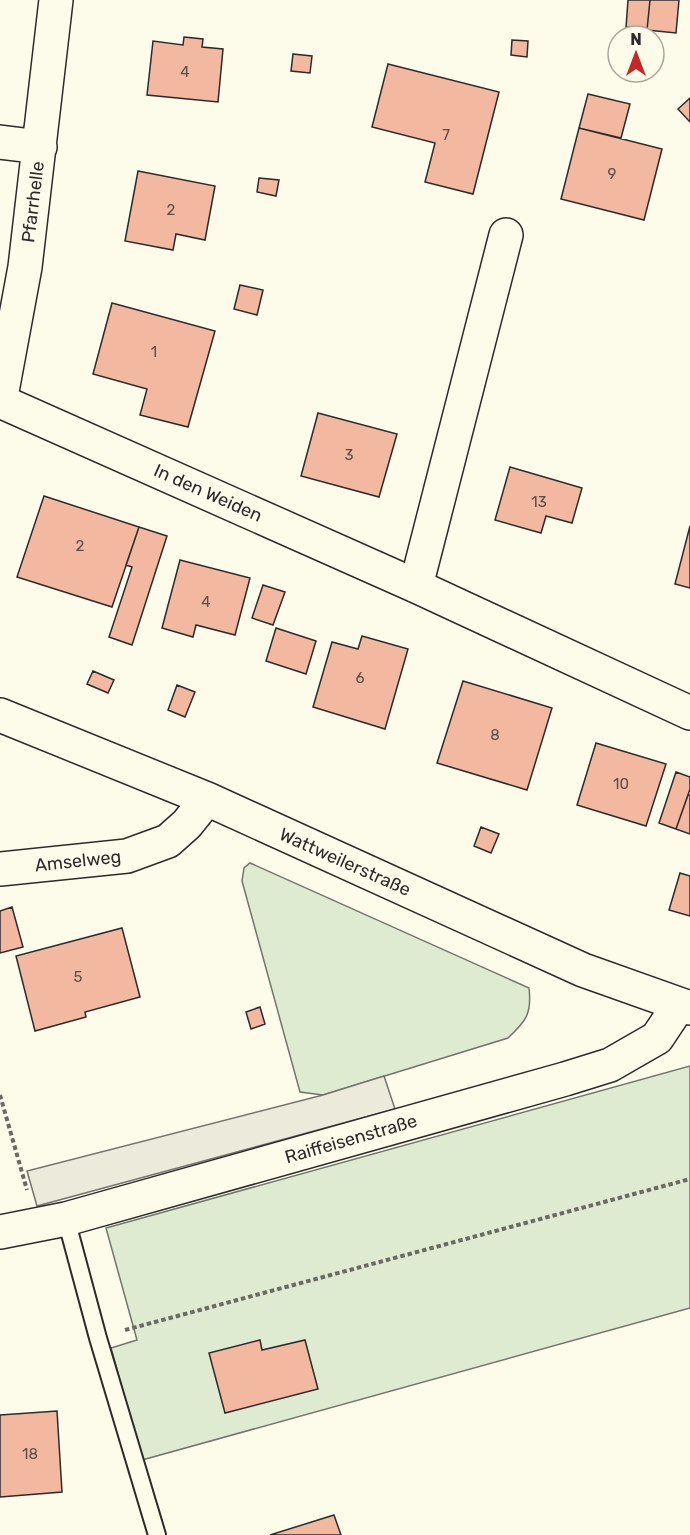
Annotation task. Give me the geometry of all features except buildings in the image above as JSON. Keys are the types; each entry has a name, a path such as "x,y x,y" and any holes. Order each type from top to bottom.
{"street":[{"name":"Pfarrhelle","path":"0,401 25,267 56,0"},
{"path":"0,142 40,147"},
{"path":"416,586 506,235"},
{"name":"In den Weiden","path":"0,401 416,586 690,713"},
{"name":"Wattweilerstraße","path":"0,715 207,799 584,970 684,1006"},
{"name":"Amselweg","path":"0,869 127,856 168,841 187,824 207,799"},
{"name":"Raiffeisenstraße","path":"0,1232 52,1222 610,1065 657,1038 684,1006"}],"lane":[{"path":"52,1222 98,1338 157,1535"}],"path":[{"path":"0,1095 52,1222"},
{"path":"98,1338 690,1179"}],"green space":[{"path":"250,863 529,988 530,1004 526,1016 508,1038 323,1095 300,1092 242,881 244,868"},
{"path":"690,1066 690,1308 142,1460 111,1348 137,1340 106,1228"}],"shaded area":[{"path":"384,1076 395,1109 37,1206 27,1171 323,1095"}]}
